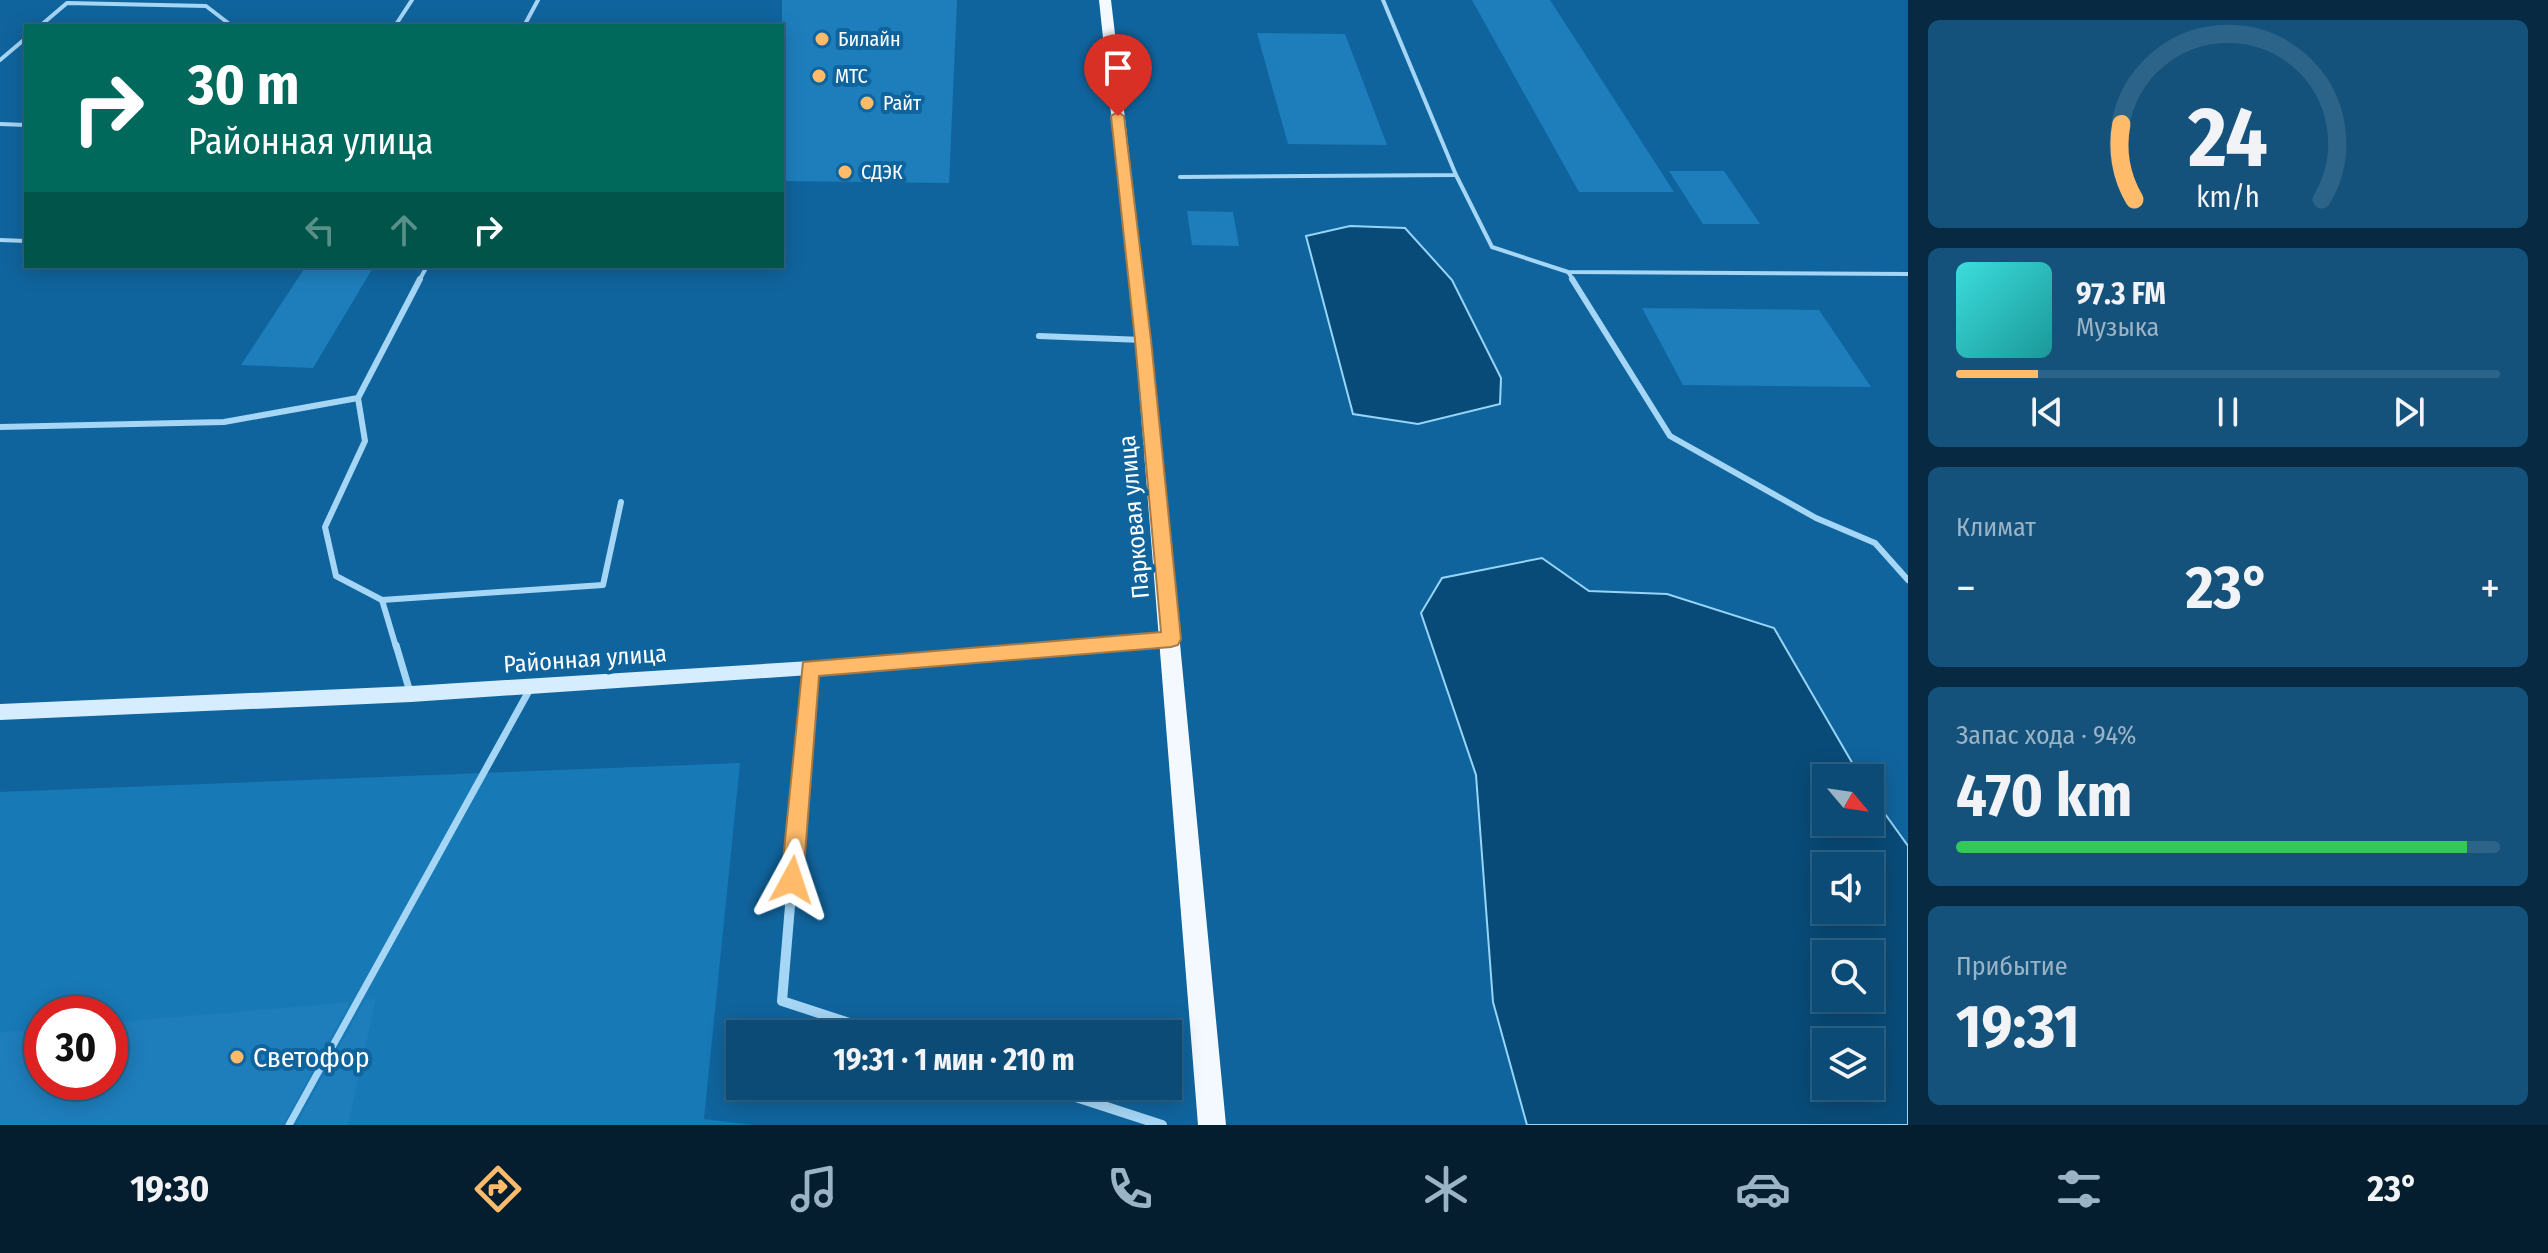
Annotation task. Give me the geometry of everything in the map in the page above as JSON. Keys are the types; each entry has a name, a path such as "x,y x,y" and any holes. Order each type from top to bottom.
{"main road":[{"name":"Парковая улица","path":"1105,0 1143,340 1212,1125"},
{"name":"Районная улица","path":"0,712 411,694 810,668 1171,639"}],"street":[{"path":"810,668 782,1001 840,1020"},
{"path":"1085,1100 1162,1125"}],"lane":[{"path":"396,24 412,0"},
{"path":"525,24 538,0"},
{"path":"1383,0 1456,175 1492,247 1568,272 1908,274"},
{"path":"42,24 67,3 206,6 229,24"},
{"path":"0,60 24,40"},
{"path":"0,124 24,125"},
{"path":"1180,177 1456,175"},
{"path":"0,240 24,241"},
{"path":"426,268 358,398 365,441 325,527 336,576 382,600 603,585 621,502"},
{"path":"1568,272 1670,436 1816,518 1875,543 1908,580"},
{"path":"1039,336 1143,340"},
{"path":"0,427 224,422 358,398"},
{"path":"382,600 411,694"},
{"path":"289,1125 532,686"}],"shaded area":[{"path":"1350,226 1405,228 1452,280 1501,378 1500,404 1418,424 1353,414 1306,236"},
{"path":"1542,558 1589,591 1667,594 1774,628 1853,764 1812,764 1812,836 1884,836 1884,813 1908,846 1908,1125 1527,1125 1493,1002 1476,775 1421,613 1442,578"},
{"path":"740,763 704,1119 753,1125 0,1125 0,792"}],"building":[{"name":"Райт","path":"782,0 957,0 949,183 784,181"},
{"path":"1472,0 1550,0 1674,192 1579,192"},
{"path":"1257,33 1345,34 1387,145 1288,144"},
{"path":"1669,171 1724,171 1760,224 1703,224"},
{"path":"1187,211 1233,212 1239,246 1192,245"},
{"path":"305,268 373,268 313,368 241,365"},
{"path":"1642,308 1819,310 1871,387 1683,385"},
{"path":"376,999 348,1125 296,1125 365,1000"},
{"name":"Светофор","path":"350,1002 283,1125 0,1125 0,1032 24,1030 24,1100 128,1100 128,1021"}],"place":[{"name":"Билайн","path":"822,39"},
{"name":"МТС","path":"819,76"},
{"name":"Райт","path":"867,103"},
{"name":"СДЭК","path":"845,172"},
{"name":"Светофор","path":"237,1057"}],"route":[{"path":"792,880 810,668 1171,639 1118,116"}]}
